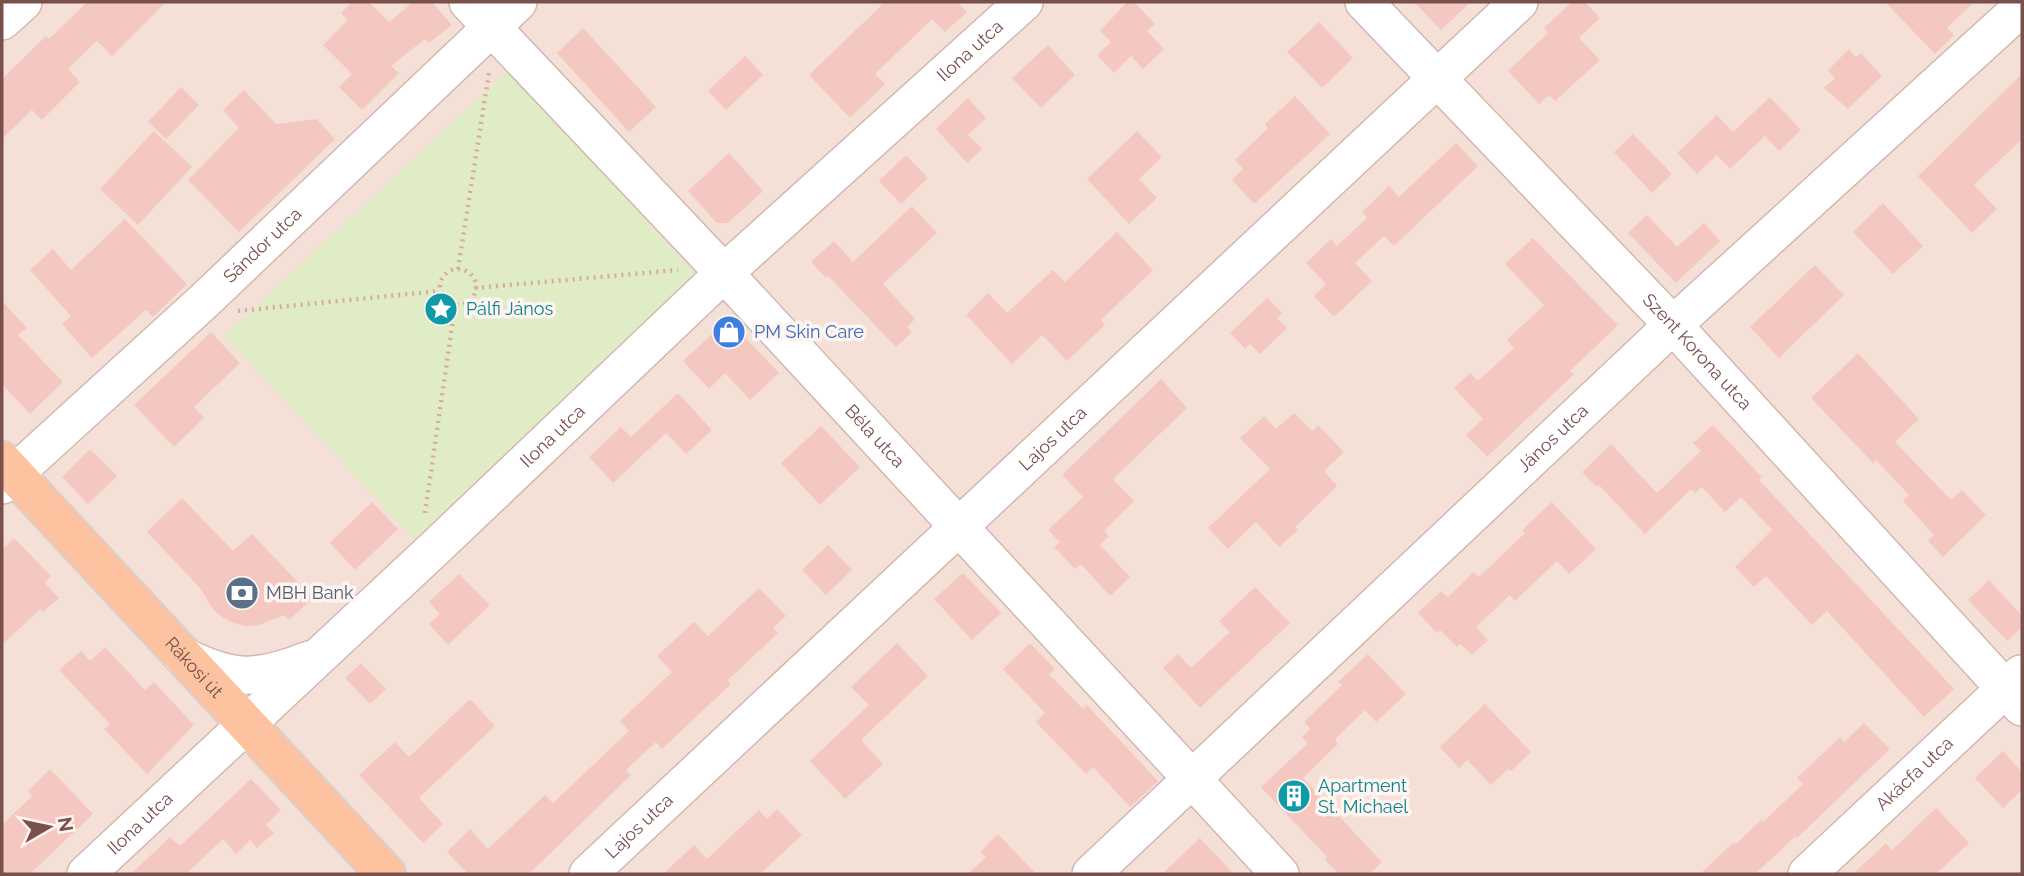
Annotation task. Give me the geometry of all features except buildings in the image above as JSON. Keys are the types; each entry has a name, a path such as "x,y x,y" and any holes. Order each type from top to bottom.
{"main road":[{"name":"Rákosi út","path":"6,473 247,724 386,874"}],"street":[{"path":"2,21 23,2"},
{"name":"Sándor utca","path":"6,473 204,300 480,14 519,2"},
{"name":"Ilona utca","path":"86,874 724,273 1024,2"},
{"name":"Szent Korona utca","path":"1364,2 2017,690"},
{"name":"Lajos utca","path":"588,874 1519,2"},
{"name":"János utca","path":"1091,874 1673,325 2022,7"},
{"name":"Béla utca","path":"480,14 724,273 1280,874"},
{"path":"181,655 205,667 233,676 258,676 284,670 320,656"},
{"name":"Akácfa utca","path":"1807,874 2017,690"}],"path":[{"path":"458,269 491,62 480,14"},
{"path":"439,291 443,278 449,271 458,269 468,272 475,288 472,299 455,306"},
{"path":"475,288 683,269 724,273"},
{"path":"204,300 215,313 439,291"},
{"path":"439,291 455,306"},
{"path":"435,548 423,533 424,520 455,306"}],"shaded area":[{"path":"2,2 2022,2 2022,874 2,874"}],"green space":[{"path":"507,71 696,274 414,539 225,336"}],"place":[{"name":"Pálfi János","path":"441,309"},
{"name":"PM Skin Care","path":"729,332"},
{"name":"MBH Bank","path":"242,593"},
{"name":"Apartment St. Michael","path":"1294,796"}]}
